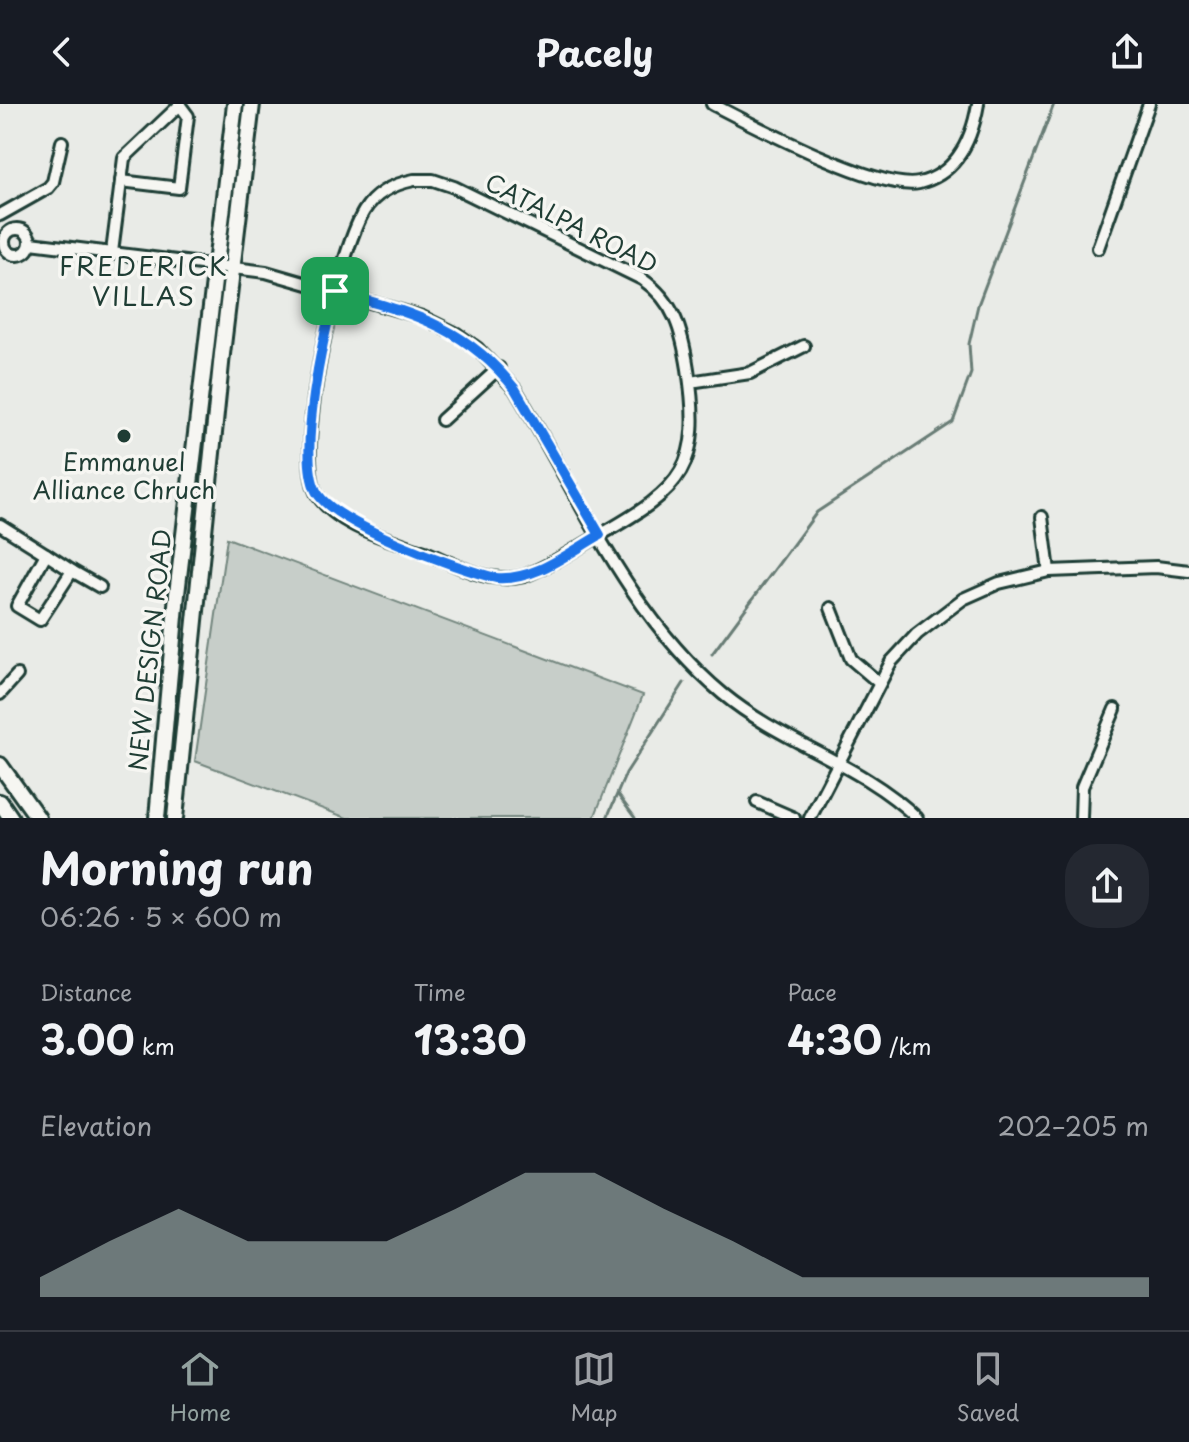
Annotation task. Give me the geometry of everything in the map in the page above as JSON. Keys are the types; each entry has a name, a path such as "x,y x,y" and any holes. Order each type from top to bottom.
{"main road":[{"name":"NEW DESIGN ROAD","path":"157,818 177,594 213,265 235,104"},
{"name":"NEW DESIGN ROAD","path":"175,818 252,104"},
{"path":"177,594 197,598"},
{"path":"0,765 38,818"},
{"path":"0,802 11,818"}],"street":[{"path":"712,104 801,150 897,183 919,183 944,171 963,153 974,129 978,104"},
{"path":"1098,248 1149,104"},
{"path":"112,252 121,181 124,158 179,105 188,116 179,188 121,181"},
{"path":"8,232 0,217 53,182 62,142"},
{"name":"CATALPA ROAD","path":"433,180 658,290 679,325 690,382 692,443 677,479 650,506 538,571 511,579 496,578 354,524 328,507 313,485 309,456 321,356 335,291 364,210 396,184 433,180"},
{"path":"13,229 25,231 31,243 24,254 3,252 8,232 13,229"},
{"path":"31,243 233,266 335,291 422,317 457,334 499,368 515,389 652,622 685,659 723,694 771,728 878,787 917,818"},
{"path":"690,382 750,373 804,346"},
{"path":"442,420 499,368"},
{"path":"1042,517 1049,571"},
{"path":"0,525 100,587"},
{"path":"46,554 17,606 40,620 72,571"},
{"path":"810,818 891,662 917,634 963,599 999,583 1049,571 1156,567 1189,571"},
{"path":"831,608 851,659 878,682"},
{"path":"0,694 17,675"},
{"path":"1081,818 1082,787 1115,709"},
{"path":"757,802 794,818"}],"shaded area":[{"path":"227,538 643,695 594,818 347,818 195,761"}],"waterway":[{"path":"712,654 817,512 953,422 971,373 969,344 978,305 1054,104"},
{"path":"607,818 626,773 684,683"},
{"path":"618,795 635,818"}],"place":[{"name":"Emmanuel Alliance Chruch","path":"124,436"}],"district":[{"name":"FREDERICK VILLAS","path":"144,282"}],"route":[{"path":"335,291 422,317 457,334 499,368 550,446 600,535 538,571 511,579 496,578 481,575 354,524 328,507 313,485 309,456 321,356 335,291"}]}
